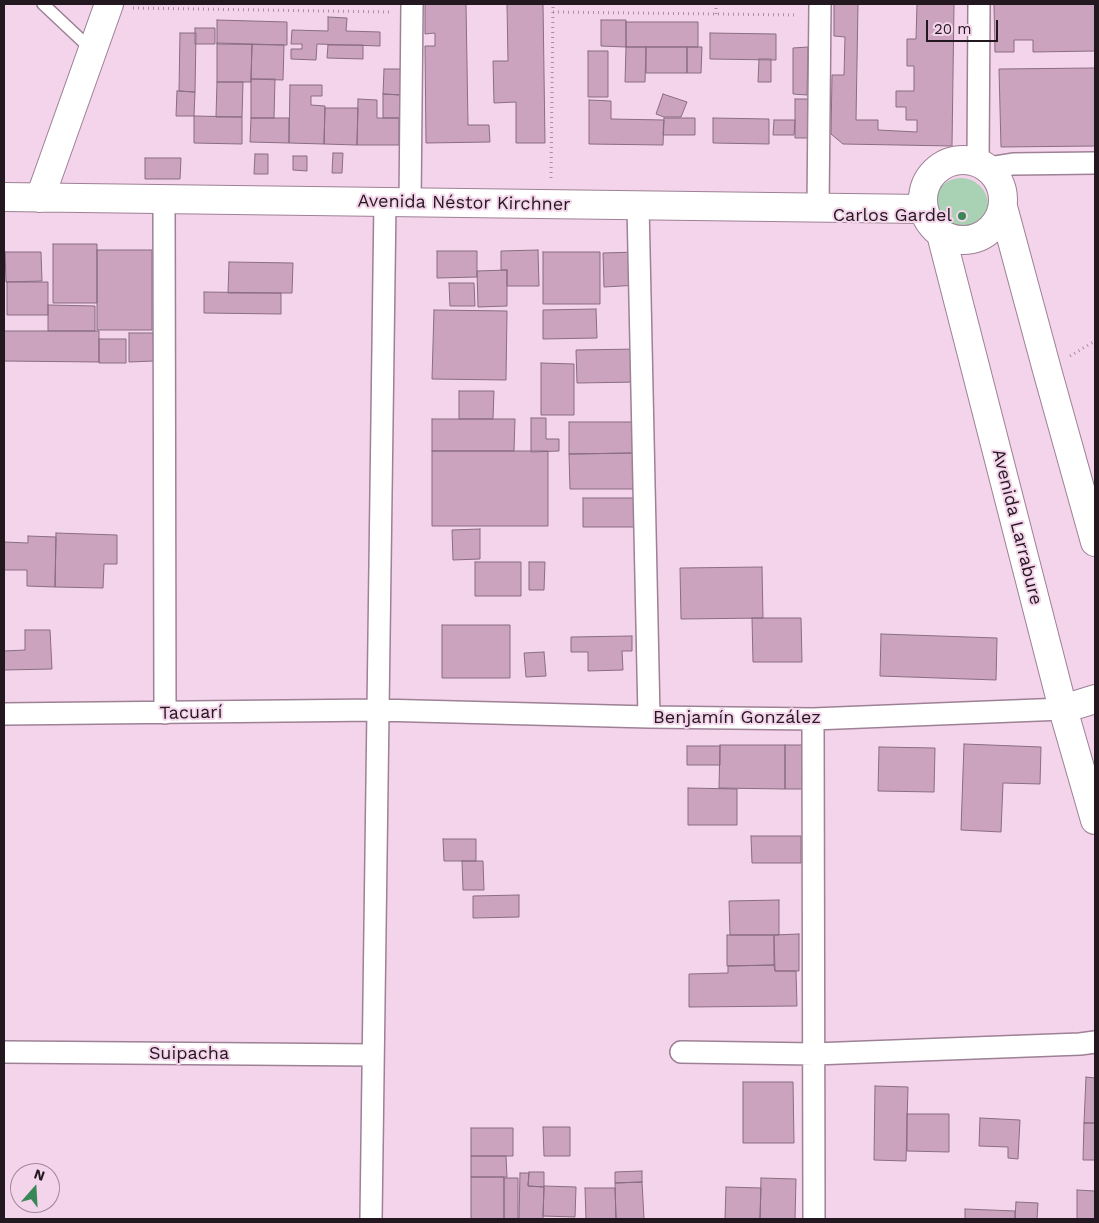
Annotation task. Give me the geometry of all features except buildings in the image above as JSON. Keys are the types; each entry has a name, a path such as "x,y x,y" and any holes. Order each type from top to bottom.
{"street":[{"path":"979,4 983,166"},
{"path":"40,198 108,6"},
{"path":"371,1219 378,710 398,202 412,8"},
{"path":"818,208 820,9"},
{"path":"1003,207 999,220 991,230 979,237 966,240 953,239 941,234 930,223 924,209 923,196 926,184 934,173 943,165 955,161 966,160 983,166 996,176 1001,186 1003,207 1095,542"},
{"path":"983,166 1095,163"},
{"name":"Avenida Néstor Kirchner","path":"5,198 924,209"},
{"path":"164,199 165,713"},
{"path":"638,205 649,717"},
{"name":"Avenida Larrabure","path":"941,234 1063,709 1095,820"},
{"name":"Benjamín González","path":"378,710 813,719 1063,709 1095,699"},
{"name":"Tacuarí","path":"4,714 378,710"},
{"path":"813,719 814,1219"},
{"path":"680,1052 814,1054 1095,1042"},
{"name":"Suipacha","path":"4,1052 373,1055"}],"lane":[{"path":"43,4 92,50"}],"path":[{"path":"551,204 553,4"},
{"path":"716,4 716,14"},
{"path":"108,6 412,8"},
{"path":"553,12 716,14 820,9"}],"green space":[{"path":"956,178 966,178 976,182 984,190 988,205 984,220 976,228 966,232 956,232 946,228 938,220 934,210 934,200 938,190 946,182"}],"place":[{"name":"Carlos Gardel","path":"962,216"}]}
